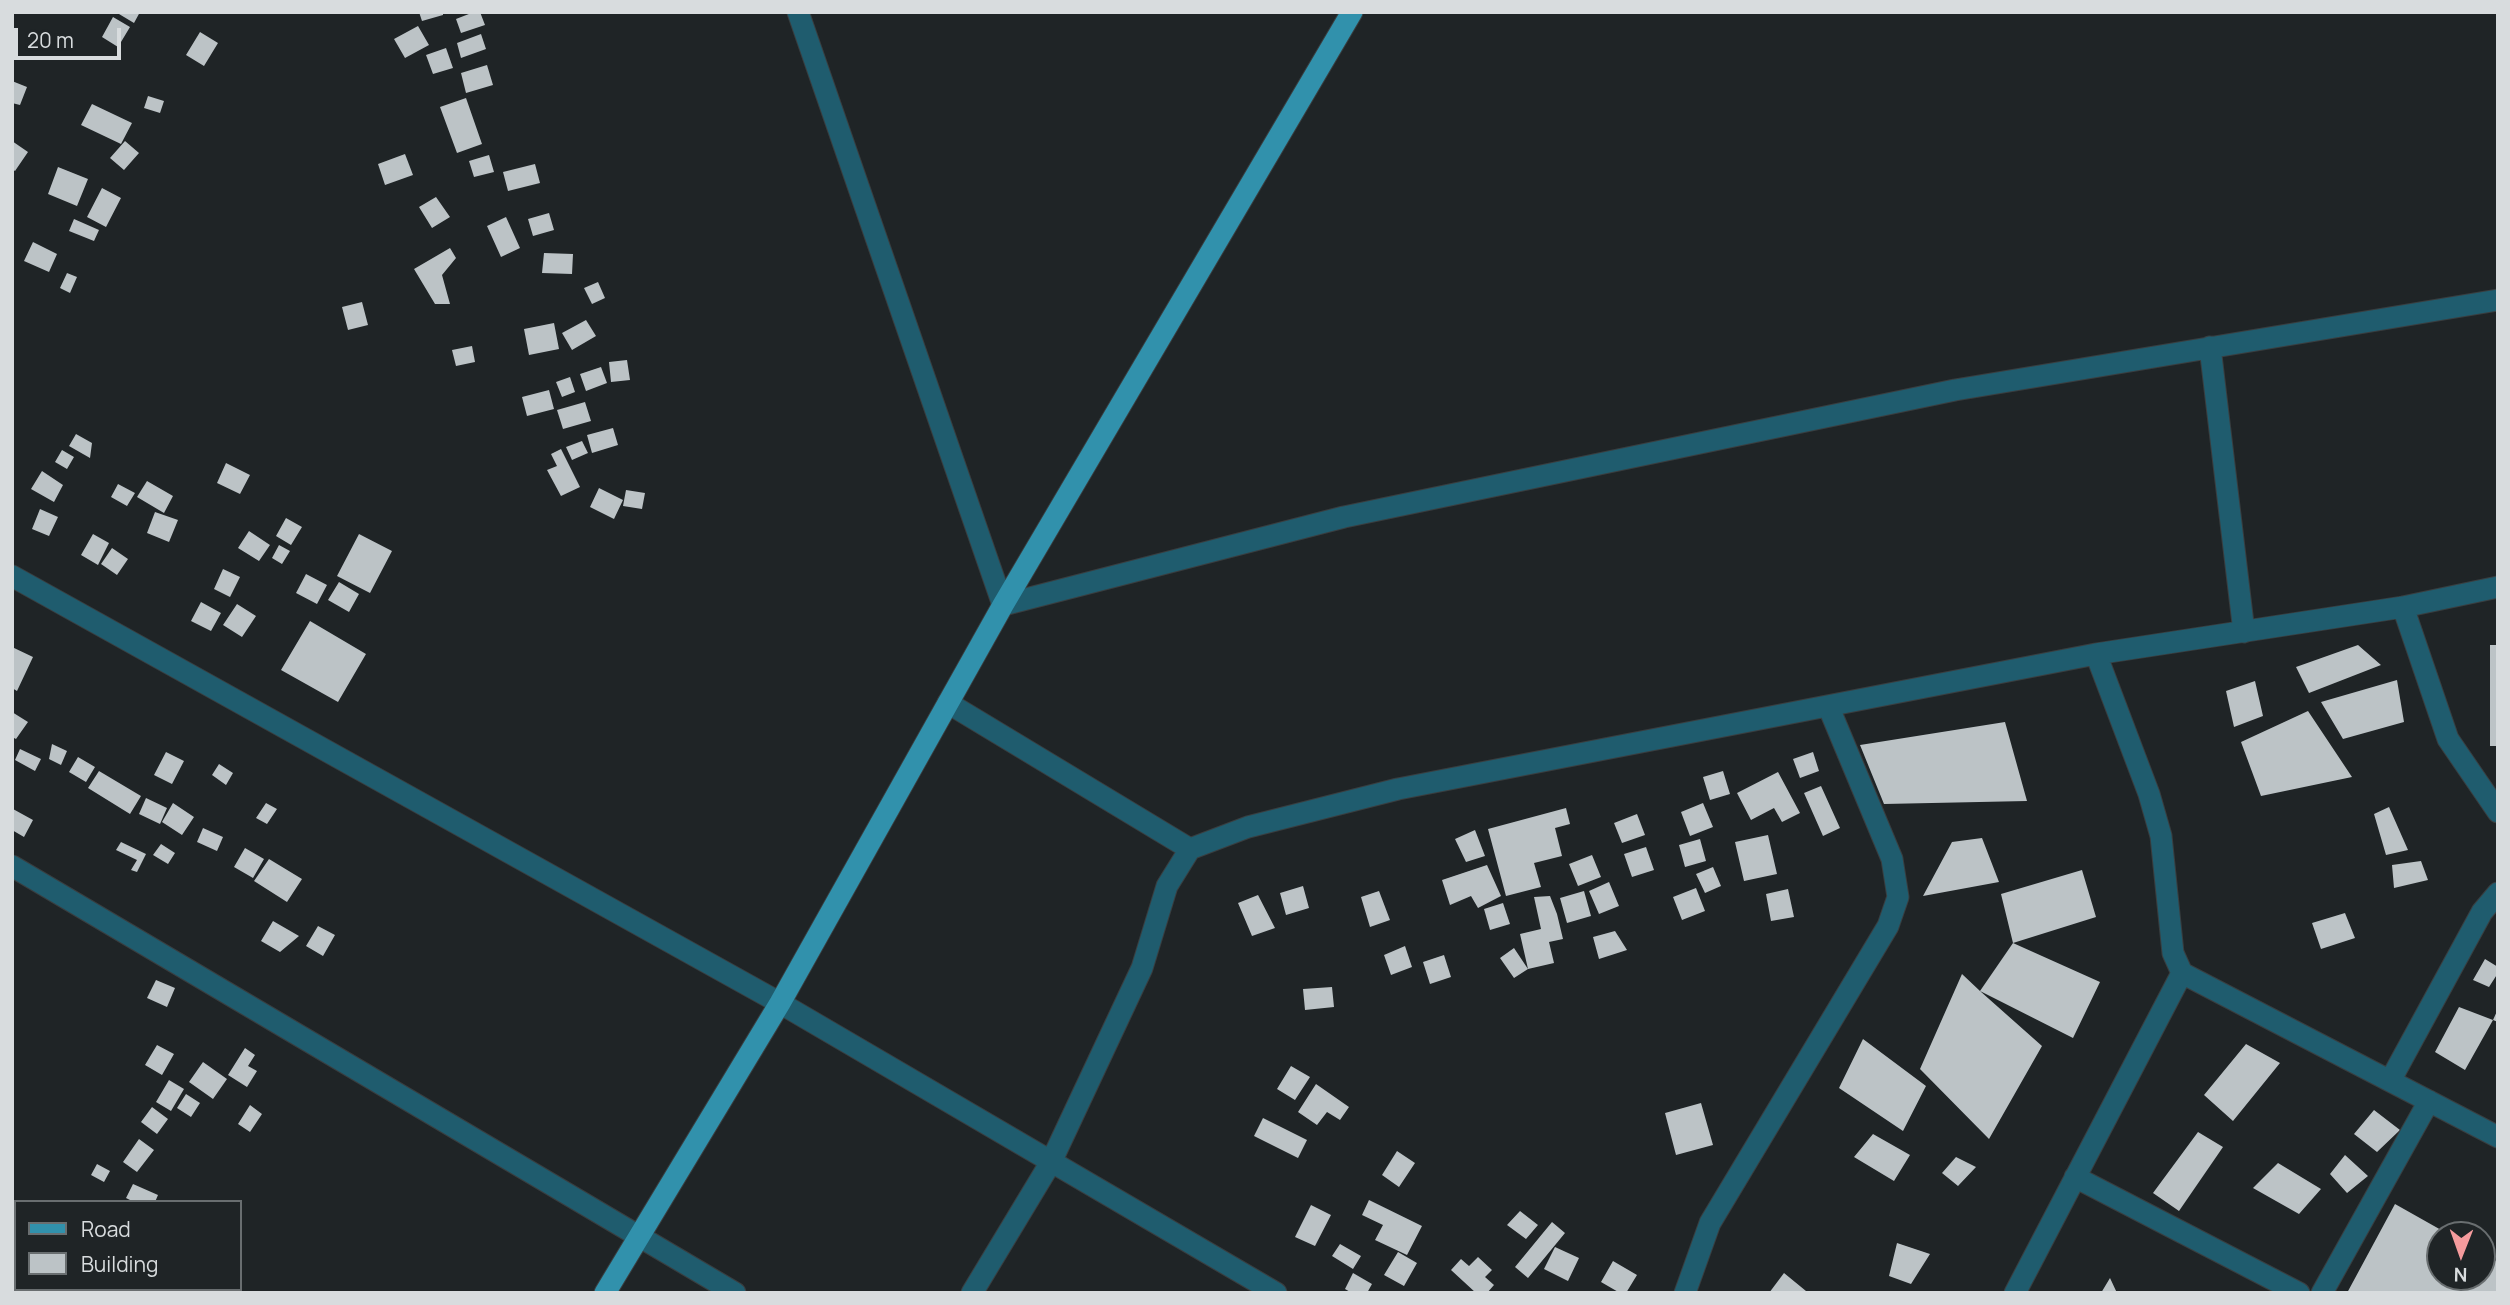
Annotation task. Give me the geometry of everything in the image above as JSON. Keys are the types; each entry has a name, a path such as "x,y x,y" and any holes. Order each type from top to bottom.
{"main road":[{"path":"604,1293 780,1003 1003,605 1352,12"}],"street":[{"path":"797,12 1003,605 1345,517 1955,390 2498,300"},
{"path":"2210,347 2244,632"},
{"path":"12,576 780,1003 1276,1293"},
{"path":"972,1293 1051,1162 1142,968 1167,886 1190,849 1248,827 1300,812 1398,789 1829,708 2096,654 2403,607 2498,587"},
{"path":"2403,607 2448,739 2498,812"},
{"path":"2096,654 2149,794 2161,836 2173,953 2182,973 2498,1137"},
{"path":"948,703 1190,849"},
{"path":"1685,1293 1710,1223 1888,926 1898,897 1892,859 1829,708"},
{"path":"12,866 735,1293"},
{"path":"2390,1081 2482,912 2498,893"},
{"path":"2015,1293 2182,973"},
{"path":"2322,1293 2429,1101"},
{"path":"2075,1177 2300,1293"}],"building":[{"path":"140,12 134,23 119,14"},
{"path":"419,12 443,12 443,15 422,21"},
{"path":"480,12 485,25 461,33 456,19"},
{"path":"113,17 130,27 118,47 102,37"},
{"path":"418,26 429,45 405,58 394,39"},
{"path":"200,32 218,43 204,66 186,55"},
{"path":"481,34 486,49 461,58 457,43"},
{"path":"446,48 453,68 433,74 426,55"},
{"path":"487,65 493,85 466,93 461,73"},
{"path":"12,81 27,87 20,105 12,103"},
{"path":"148,96 164,101 160,113 144,108"},
{"path":"466,98 482,144 457,153 440,107"},
{"path":"92,104 132,123 121,144 81,125"},
{"path":"12,141 28,152 15,171 12,169"},
{"path":"125,141 139,153 124,170 110,158"},
{"path":"405,154 413,175 385,185 378,164"},
{"path":"489,155 494,172 474,177 469,161"},
{"path":"535,164 540,183 508,191 503,172"},
{"path":"58,167 88,179 77,206 48,194"},
{"path":"102,188 121,198 106,227 87,217"},
{"path":"436,197 450,217 432,228 419,207"},
{"path":"549,213 554,230 533,236 528,219"},
{"path":"506,217 520,248 501,257 487,226"},
{"path":"74,219 99,230 94,241 69,231"},
{"path":"33,242 57,254 49,272 24,261"},
{"path":"450,248 456,258 442,275 450,304 435,304 414,269"},
{"path":"544,253 573,254 572,274 542,273"},
{"path":"67,273 77,277 70,293 60,288"},
{"path":"598,282 605,298 592,304 584,288"},
{"path":"362,302 368,325 348,330 342,307"},
{"path":"586,320 596,336 572,350 562,333"},
{"path":"554,323 559,349 529,355 524,329"},
{"path":"472,346 475,362 456,366 452,350"},
{"path":"627,360 630,380 611,382 609,362"},
{"path":"601,367 607,383 586,391 580,374"},
{"path":"570,377 575,392 562,397 556,382"},
{"path":"549,390 554,409 527,416 522,397"},
{"path":"585,402 591,421 563,429 557,410"},
{"path":"613,428 618,445 592,453 587,435"},
{"path":"76,434 92,443 90,458 69,446"},
{"path":"582,441 588,453 572,460 566,447"},
{"path":"561,449 580,487 561,496 547,470 557,466 551,454"},
{"path":"62,450 74,457 67,469 55,462"},
{"path":"226,463 250,475 240,494 217,483"},
{"path":"42,471 63,485 54,502 31,489"},
{"path":"147,481 173,496 164,513 137,497"},
{"path":"118,484 135,493 127,506 111,497"},
{"path":"599,488 623,500 614,519 590,507"},
{"path":"626,490 645,493 642,509 623,506"},
{"path":"40,509 58,517 49,536 32,529"},
{"path":"155,512 178,520 169,542 147,533"},
{"path":"286,518 302,527 291,545 276,536"},
{"path":"249,531 270,545 259,561 238,548"},
{"path":"93,534 109,543 98,565 81,555"},
{"path":"359,534 392,551 370,593 337,576"},
{"path":"279,545 290,551 282,564 272,558"},
{"path":"112,548 128,559 117,575 101,564"},
{"path":"223,569 240,577 230,597 214,589"},
{"path":"306,574 327,585 317,604 296,593"},
{"path":"339,582 359,594 349,612 328,600"},
{"path":"201,602 221,613 211,631 191,621"},
{"path":"237,604 256,616 242,637 223,625"},
{"path":"310,621 366,654 338,702 281,670"},
{"path":"2358,645 2381,665 2309,693 2296,667"},
{"path":"2490,645 2498,645 2498,746 2490,746"},
{"path":"12,647 33,657 17,691 12,688"},
{"path":"2397,680 2404,722 2343,739 2321,702"},
{"path":"2255,681 2263,716 2234,727 2226,691"},
{"path":"2308,711 2352,777 2261,796 2241,742"},
{"path":"12,712 28,722 16,739 12,737"},
{"path":"2005,722 2027,801 1884,804 1860,745"},
{"path":"52,744 67,751 61,765 49,759"},
{"path":"20,749 41,759 35,771 15,760"},
{"path":"166,752 184,761 172,784 154,775"},
{"path":"1813,752 1819,771 1800,778 1793,759"},
{"path":"78,757 95,767 86,782 69,772"},
{"path":"219,764 233,773 226,785 212,775"},
{"path":"99,771 141,796 130,814 88,788"},
{"path":"1723,771 1730,794 1710,800 1703,777"},
{"path":"1778,772 1800,813 1782,822 1774,808 1751,820 1737,793"},
{"path":"1821,786 1840,828 1823,836 1804,793"},
{"path":"146,798 167,808 160,824 139,814"},
{"path":"173,803 194,817 182,835 162,822"},
{"path":"266,803 277,809 267,824 256,818"},
{"path":"1703,803 1713,827 1690,836 1681,812"},
{"path":"2389,807 2408,850 2386,855 2374,814"},
{"path":"1566,808 1570,824 1555,828 1562,856 1534,863 1541,887 1506,896 1488,829"},
{"path":"13,809 33,820 24,837 12,830"},
{"path":"1637,814 1645,835 1622,843 1614,823"},
{"path":"203,828 223,837 217,851 197,842"},
{"path":"1475,830 1485,856 1466,862 1455,839"},
{"path":"1768,835 1777,874 1744,881 1735,842"},
{"path":"1982,838 1999,882 1923,896 1952,842"},
{"path":"1700,839 1706,861 1685,867 1679,845"},
{"path":"121,842 146,854 137,872 131,870 137,860 116,850"},
{"path":"161,844 175,853 168,864 153,855"},
{"path":"1646,847 1654,870 1632,877 1624,854"},
{"path":"245,848 264,859 253,878 234,867"},
{"path":"1592,855 1601,877 1578,886 1569,864"},
{"path":"269,859 302,879 287,902 254,881"},
{"path":"2421,861 2428,880 2394,888 2392,865"},
{"path":"1487,865 1501,896 1478,908 1471,896 1450,905 1442,880"},
{"path":"1713,867 1721,886 1705,893 1696,874"},
{"path":"2082,870 2096,917 2013,943 2001,894"},
{"path":"1609,882 1619,906 1599,914 1589,891"},
{"path":"1303,886 1309,908 1286,915 1280,893"},
{"path":"1696,888 1705,911 1682,920 1673,897"},
{"path":"1788,889 1794,917 1771,921 1766,894"},
{"path":"1379,891 1390,920 1370,927 1361,897"},
{"path":"1584,891 1591,916 1567,923 1560,898"},
{"path":"1258,895 1275,928 1252,936 1238,903"},
{"path":"1550,896 1563,939 1549,942 1554,963 1528,969 1520,934 1541,929 1534,897"},
{"path":"1503,903 1510,924 1490,930 1484,909"},
{"path":"2345,913 2355,938 2321,949 2312,923"},
{"path":"273,921 299,936 280,952 261,941"},
{"path":"318,926 335,935 323,956 306,946"},
{"path":"1615,931 1627,950 1599,959 1593,937"},
{"path":"2013,943 2100,982 2073,1038 1980,991"},
{"path":"1405,946 1412,967 1391,975 1384,955"},
{"path":"1514,948 1528,969 1514,978 1500,958"},
{"path":"1444,955 1451,977 1430,984 1423,962"},
{"path":"2485,959 2498,967 2498,973 2489,987 2473,980"},
{"path":"1962,974 2042,1046 1989,1139 1920,1069"},
{"path":"156,980 175,988 167,1007 147,998"},
{"path":"1332,987 1334,1007 1305,1010 1303,989"},
{"path":"2459,1007 2493,1020 2465,1070 2435,1052"},
{"path":"2498,1009 2498,1022 2493,1020"},
{"path":"1863,1039 1926,1086 1903,1131 1839,1088"},
{"path":"2246,1044 2280,1063 2233,1121 2204,1095"},
{"path":"157,1045 174,1054 162,1075 145,1065"},
{"path":"245,1048 255,1055 248,1066 257,1071 247,1087 228,1075"},
{"path":"203,1062 227,1079 213,1099 189,1082"},
{"path":"1291,1066 1310,1077 1295,1100 1277,1089"},
{"path":"169,1080 184,1089 171,1111 156,1102"},
{"path":"1316,1084 1349,1107 1340,1120 1327,1112 1317,1125 1298,1112"},
{"path":"186,1094 200,1103 191,1117 177,1108"},
{"path":"1701,1103 1713,1145 1676,1155 1665,1113"},
{"path":"250,1105 262,1114 250,1132 238,1124"},
{"path":"152,1107 168,1119 157,1134 141,1122"},
{"path":"2374,1110 2400,1130 2377,1152 2354,1134"},
{"path":"1263,1118 1307,1140 1298,1158 1254,1136"},
{"path":"2198,1132 2223,1147 2179,1211 2153,1193"},
{"path":"1873,1134 1910,1155 1894,1181 1854,1157"},
{"path":"139,1139 154,1150 137,1172 123,1162"},
{"path":"1397,1151 1415,1163 1399,1187 1382,1175"},
{"path":"2345,1155 2368,1176 2347,1193 2330,1174"},
{"path":"1956,1157 1976,1167 1958,1186 1942,1173"},
{"path":"2278,1163 2321,1189 2299,1214 2253,1188"},
{"path":"97,1164 110,1171 104,1182 91,1175"},
{"path":"133,1184 158,1195 156,1200 126,1198"},
{"path":"1369,1200 1422,1226 1407,1255 1375,1240 1383,1225 1362,1215"},
{"path":"2395,1204 2426,1221 2426,1291 2496,1291 2496,1261 2498,1262 2498,1293 2347,1293"},
{"path":"1311,1205 1331,1215 1315,1246 1295,1237"},
{"path":"1520,1211 1538,1225 1526,1239 1507,1225"},
{"path":"1552,1222 1565,1233 1528,1278 1515,1267"},
{"path":"1897,1243 1930,1254 1911,1284 1889,1276"},
{"path":"1340,1244 1361,1256 1353,1269 1332,1256"},
{"path":"1555,1247 1579,1258 1568,1281 1544,1269"},
{"path":"1398,1252 1417,1263 1404,1286 1384,1275"},
{"path":"1478,1257 1492,1270 1485,1277 1494,1285 1487,1293 1476,1293 1451,1270 1461,1259 1469,1266"},
{"path":"1613,1261 1637,1275 1626,1293 1620,1293 1601,1282"},
{"path":"1353,1273 1372,1284 1367,1293 1352,1293 1345,1289"},
{"path":"1784,1273 1806,1291 1769,1293"},
{"path":"2110,1278 2117,1293 2101,1293"}]}
